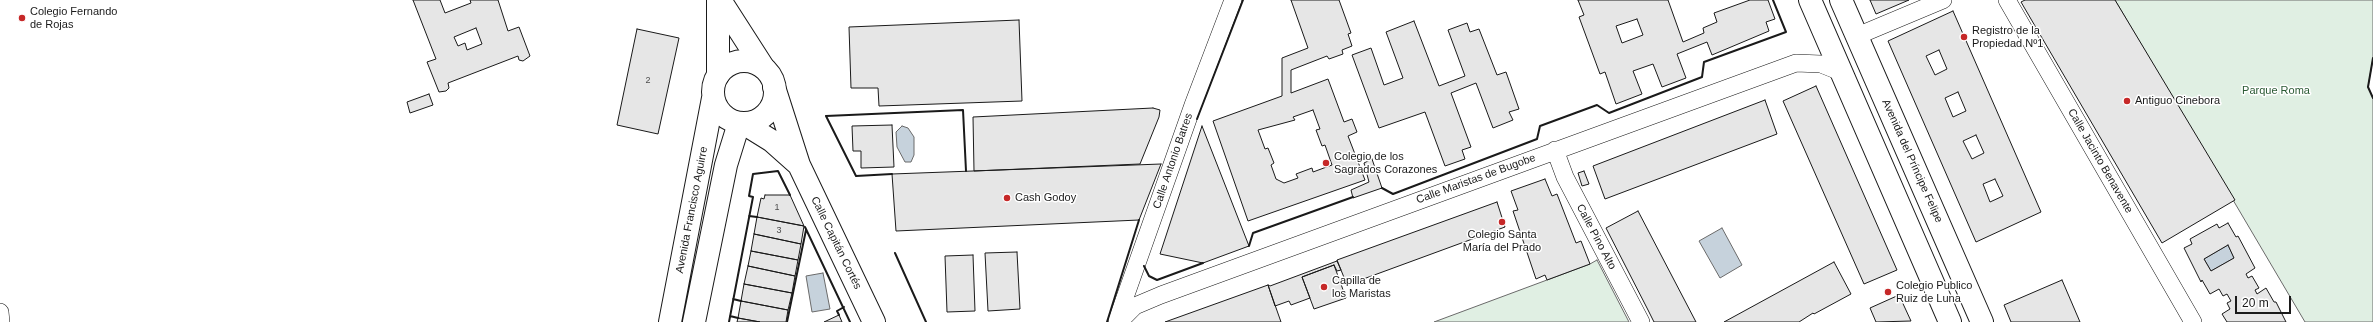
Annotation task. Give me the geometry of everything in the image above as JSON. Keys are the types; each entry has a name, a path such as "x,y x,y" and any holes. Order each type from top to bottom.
{"main road":[{"name":"Calle Capitán Cortés","path":"719,0 771,78 798,164 874,322"},
{"name":"Calle Capitán Cortés","path":"719,0 718,75 713,86 713,98 722,115 741,123 772,141 798,164"},
{"path":"1810,0 1950,322"},
{"name":"Avenida del Príncipe Felipe","path":"1841,0 1982,322"},
{"path":"718,75 725,67 738,61 749,61 763,67"},
{"path":"694,322 726,165 741,123 754,122 766,114 773,102 774,87"},
{"name":"Avenida Francisco Aguirre","path":"670,322 713,98"}],"street":[{"name":"Calle Antonio Batres","path":"1118,322 1193,105 1233,0"},
{"path":"1857,36 1943,0"},
{"name":"Calle Jacinto Benavente","path":"2007,0 2193,322"},
{"name":"Calle Maristas de Bugobe","path":"1118,322 1135,306 1162,295 1796,63 1821,64 1841,72"},
{"name":"Calle Pino Alto","path":"1555,150 1565,177 1641,322"},
{"path":"0,312 1,322"}],"green space":[{"name":"Parque Roma","path":"2115,0 2373,0 2373,58 2368,87 2373,98 2373,322 2305,322"},
{"path":"1597,260 1629,322 1434,322 1590,264"}],"shaded area":[{"path":"902,126 908,128 914,137 914,155 911,162 905,162 897,147 896,132"},
{"path":"1722,228 1742,265 1720,278 1699,241"},
{"path":"2228,245 2234,258 2211,271 2204,259"},
{"path":"823,273 830,309 812,312 806,276"}],"building":[{"path":"413,0 440,0 445,13 471,3 470,0 498,0 508,31 519,27 530,56 523,61 519,60 518,56 448,83 449,88 446,91 439,92 427,62 436,59","holes":["476,28 482,44 467,50 465,43 458,46 454,37"]},
{"path":"1291,0 1339,0 1351,33 1348,34 1352,46 1342,50 1343,54 1329,59 1327,56 1291,70 1291,93 1328,79 1344,122 1352,119 1357,132 1348,136 1365,180 1248,221 1213,121 1282,96 1282,58 1308,48","holes":["1313,110 1320,129 1316,130 1322,146 1325,145 1332,165 1313,172 1312,168 1296,174 1298,178 1284,183 1276,179 1271,165 1274,163 1268,148 1265,149 1258,130 1295,120 1293,117"]},
{"path":"1578,0 1668,0 1683,42 1704,33 1703,28 1717,22 1714,13 1750,0 1768,0 1775,19 1766,22 1769,31 1712,55 1707,42 1677,54 1686,78 1662,87 1653,64 1633,71 1642,94 1616,104 1605,72 1600,74 1579,17 1584,15","holes":["1637,19 1643,35 1622,43 1616,26"]},
{"path":"1870,0 1909,0 1876,14"},
{"name":"Antiguo Cinebora","path":"2025,0 2115,0 2235,200 2162,243 2021,2"},
{"path":"1953,11 2041,212 1976,242 1888,41","holes":["1939,50 1947,69 1935,75 1926,56","1958,92 1966,111 1953,117 1945,98","1976,135 1984,153 1972,159 1963,141","1995,179 2003,196 1990,202 1983,184"]},
{"path":"1019,20 1022,101 879,106 878,88 851,88 849,27"},
{"path":"1414,21 1439,86 1465,76 1448,30 1467,23 1470,32 1479,29 1497,75 1506,72 1519,109 1509,112 1513,120 1493,128 1476,83 1451,93 1471,147 1462,150 1465,159 1445,166 1425,112 1379,128 1352,55 1371,48 1384,85 1403,78 1386,32"},
{"path":"637,29 679,38 658,134 617,125"},
{"path":"1816,86 1897,270 1864,284 1783,101"},
{"path":"429,94 433,105 410,113 407,102"},
{"path":"1765,100 1777,134 1605,199 1593,166"},
{"path":"1153,108 1160,110 1159,117 1140,164 974,171 973,117"},
{"path":"892,125 894,167 861,168 861,151 853,151 852,126"},
{"path":"1202,126 1249,246 1203,263 1160,254"},
{"path":"1372,159 1382,188 1353,198 1351,190 1369,182 1364,163"},
{"path":"1161,164 1139,220 896,231 892,174"},
{"path":"1584,171 1589,184 1582,186 1578,173"},
{"path":"1545,179 1552,196 1557,194 1576,243 1581,241 1590,264 1547,280 1545,275 1536,279 1513,211 1518,210 1511,191"},
{"path":"765,195 790,195 804,226 757,217 761,198 764,199"},
{"path":"1497,202 1505,227 1347,285 1337,260"},
{"path":"1638,211 1696,322 1654,322 1606,228"},
{"path":"757,217 804,226 801,244 754,234"},
{"path":"2228,223 2236,237 2238,236 2255,268 2246,274 2248,278 2252,276 2259,288 2255,290 2257,294 2266,288 2274,302 2276,302 2286,322 2227,322 2222,314 2230,309 2227,303 2231,301 2227,294 2223,296 2219,289 2210,294 2202,280 2201,282 2184,248 2192,244 2190,239 2217,224 2219,228","holes":["2228,245 2234,258 2211,271 2204,259"]},
{"path":"754,234 801,244 798,260 751,251"},
{"path":"751,251 798,260 795,276 748,266"},
{"path":"1017,252 1020,309 988,311 985,253"},
{"path":"973,255 975,311 947,312 945,256"},
{"path":"1337,261 1341,270 1337,271 1334,265 1302,277 1310,298 1291,305 1289,301 1275,306 1268,285 1270,286"},
{"path":"1834,262 1851,294 1814,314 1813,313 1799,322 1724,322"},
{"name":"Capilla de los Maristas","path":"1334,265 1346,298 1314,309 1302,277"},
{"path":"748,266 795,276 792,293 744,284"},
{"path":"2062,280 2080,322 2011,322 2004,305"},
{"path":"744,284 792,293 788,310 741,301"},
{"path":"1268,285 1281,322 1165,322"},
{"path":"1899,295 1911,321 1876,322 1870,308"},
{"path":"741,301 788,310 786,322 760,322 738,318"},
{"path":"839,315 842,322 824,322"},
{"path":"738,318 760,322 737,322"}],"wall":[{"path":"1197,119 1243,0"},
{"path":"1382,188 1393,194 1537,139 1540,126 1597,105 1609,113 1702,77 1704,62 1786,32 1773,0"},
{"path":"2373,58 2368,87 2373,98"},
{"path":"892,174 856,176 826,116 963,110 966,171"},
{"path":"729,322 753,197 749,196 753,174 778,171 790,195"},
{"path":"1249,246 1253,233 1353,197"},
{"path":"749,216 757,217"},
{"path":"1107,322 1139,220"},
{"path":"805,227 850,322"},
{"path":"787,322 806,230"},
{"path":"895,253 926,322"},
{"path":"1144,266 1149,276 1157,280 1203,263"},
{"path":"733,299 741,301"},
{"path":"839,315 837,311 844,307"},
{"path":"730,316 738,318"}],"place":[{"name":"Colegio Fernando de Rojas","path":"22,18"},
{"name":"Registro de la Propiedad Nº1","path":"1964,37"},
{"name":"Antiguo Cinebora","path":"2127,101"},
{"name":"Colegio de los Sagrados Corazones","path":"1326,163"},
{"name":"Cash Godoy","path":"1007,198"},
{"name":"Colegio Santa María del Prado","path":"1502,222"},
{"name":"Capilla de los Maristas","path":"1324,287"},
{"name":"Colegio Publico Ruiz de Luna","path":"1888,292"}]}
